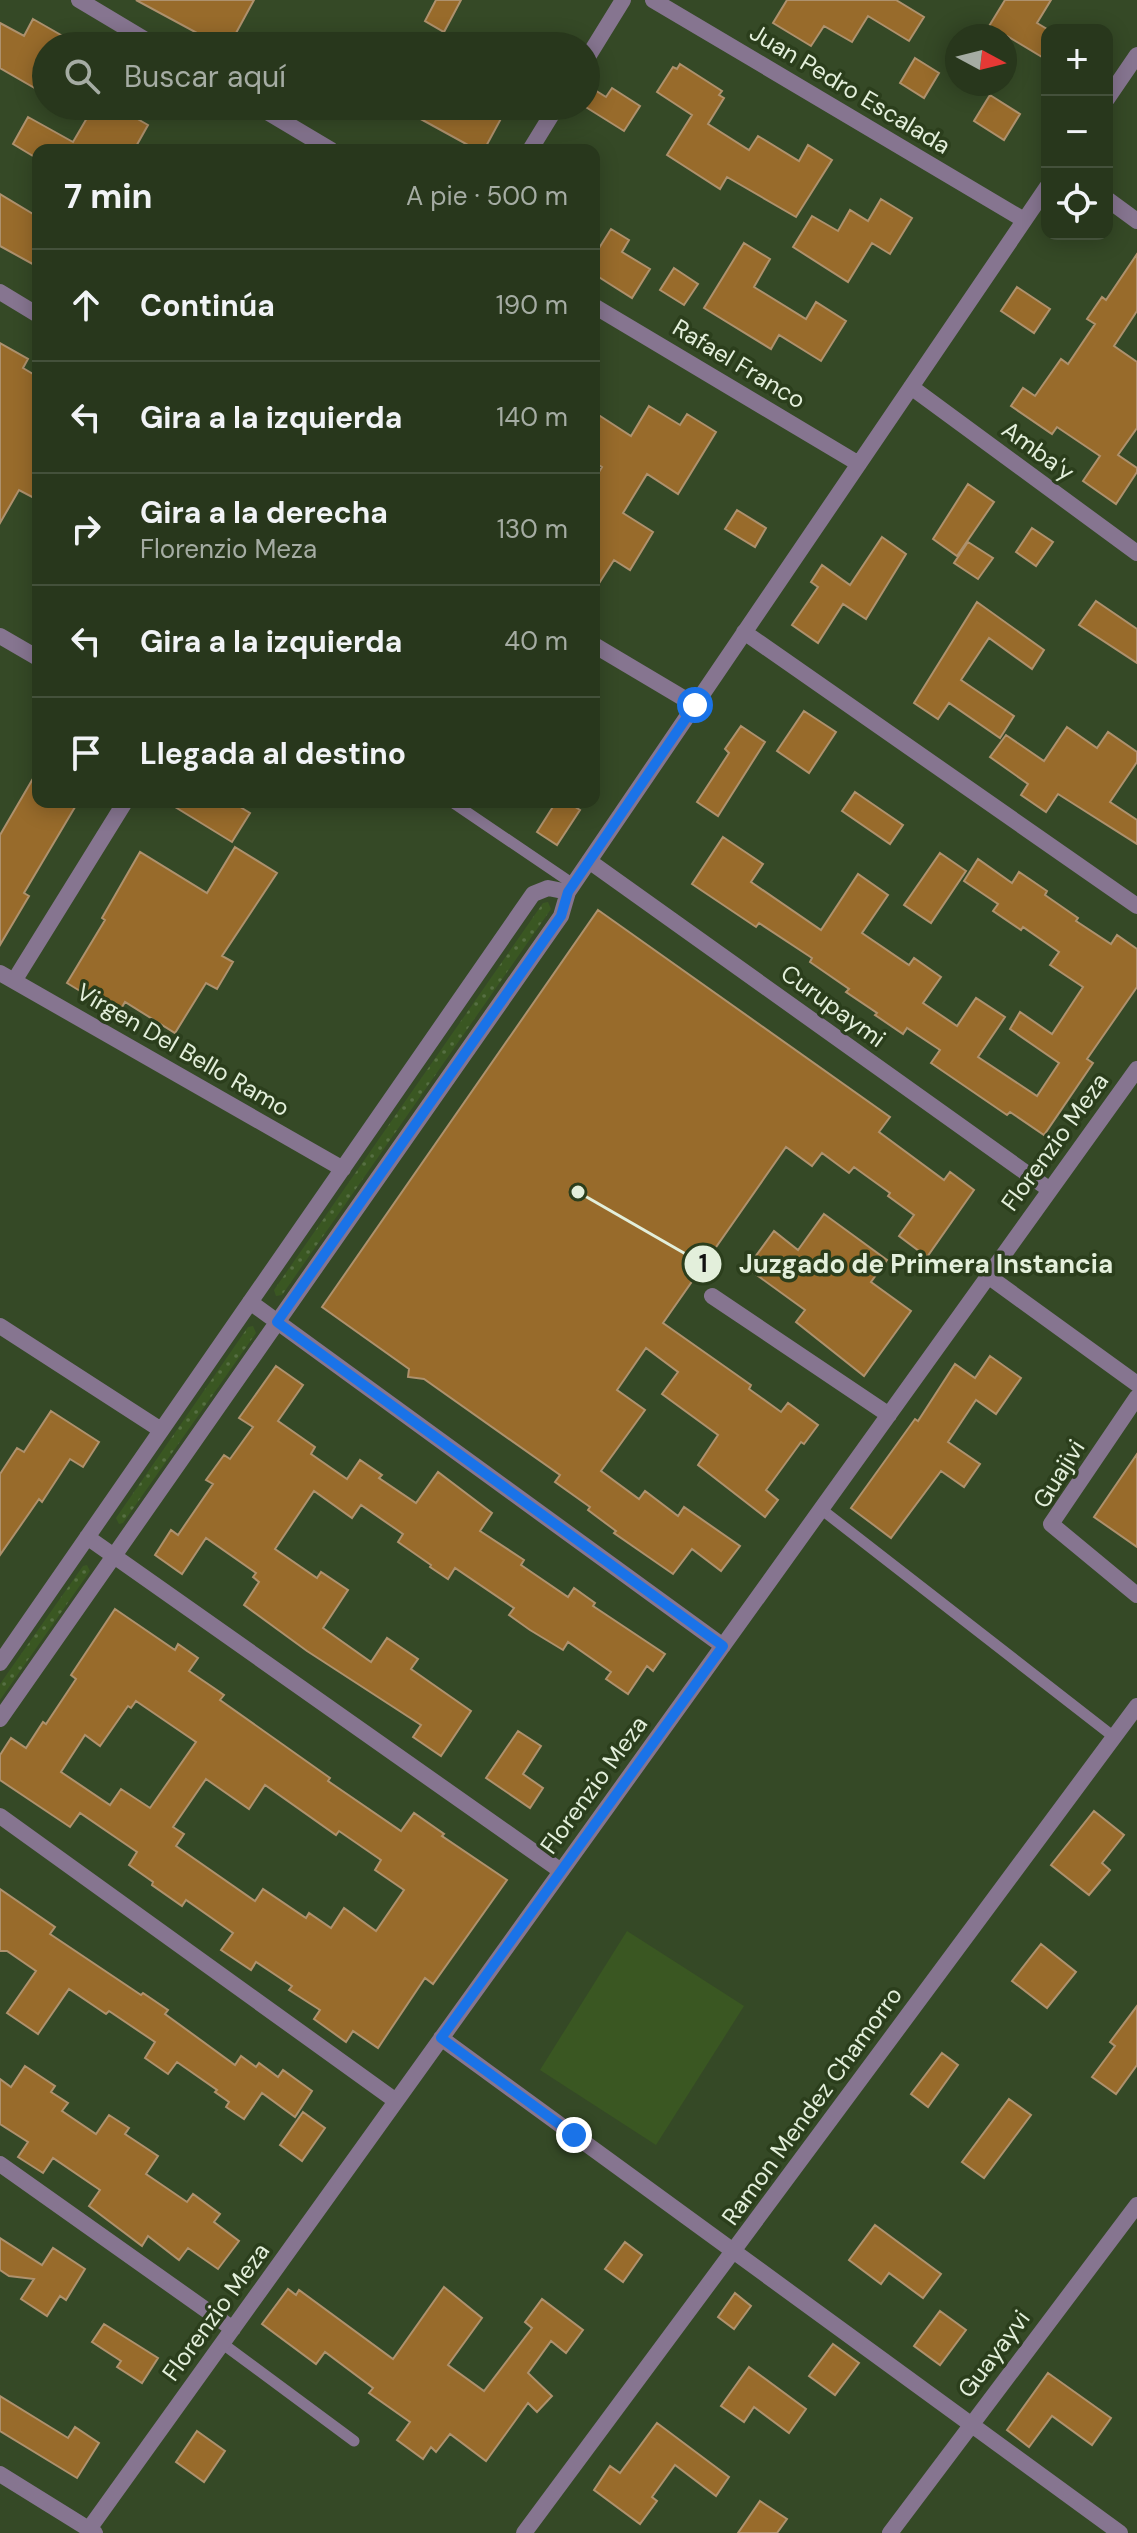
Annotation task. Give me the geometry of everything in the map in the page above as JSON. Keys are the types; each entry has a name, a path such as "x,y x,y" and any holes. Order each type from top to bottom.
{"street":[{"path":"79,0 133,32"},
{"path":"600,37 623,0"},
{"name":"Juan Pedro Escalada","path":"653,0 1024,220"},
{"path":"1109,96 1137,55"},
{"path":"281,120 321,144"},
{"path":"534,144 548,120"},
{"path":"0,1719 561,916 570,888 1041,196"},
{"path":"1113,203 1137,221"},
{"path":"0,292 32,311"},
{"name":"Rafael Franco","path":"600,310 859,464"},
{"name":"Amba'y","path":"911,387 1137,553"},
{"path":"744,632 1137,906"},
{"path":"0,636 32,655"},
{"path":"600,649 695,705"},
{"path":"7,977 121,808"},
{"name":"Curupaymi","path":"589,861 1050,1190"},
{"path":"0,1663 533,894 548,888 570,888"},
{"name":"Virgen Del Bello Ramo","path":"7,977 343,1169"},
{"name":"Florenzio Meza","path":"90,2532 1137,1069"},
{"path":"988,1276 1137,1384"},
{"path":"712,1296 889,1415"},
{"path":"250,1302 723,1646"},
{"path":"0,1326 161,1430"},
{"name":"Guajivi","path":"1137,1397 1051,1524 1137,1595"},
{"path":"87,1537 561,1871"},
{"name":"Ramon Mendez Chamorro","path":"524,2533 1137,1706"},
{"path":"0,1816 396,2101"},
{"path":"441,2038 1120,2533"},
{"path":"0,2164 233,2329"},
{"name":"Guayayvi","path":"890,2533 1137,2205"},
{"path":"0,2474 90,2532"}],"lane":[{"path":"460,808 570,888"},
{"path":"821,1509 1114,1737"},
{"path":"223,2344 354,2441"}],"green space":[{"path":"548,902 551,909 282,1295 276,1296 274,1290 543,903"},
{"path":"253,1326 256,1333 123,1523 119,1524 116,1518 248,1327"},
{"path":"87,1565 90,1571 0,1700 0,1684 83,1566"},
{"path":"627,1931 744,2006 656,2145 540,2070"}],"building":[{"path":"136,0 254,0 237,32 195,32"},
{"path":"436,0 461,0 444,32 425,21"},
{"path":"787,0 896,0 924,17 909,41 868,16 852,42 824,26 811,46 773,23"},
{"path":"1005,0 1051,0 1037,23 1041,25 1041,56 1017,42 1017,24 990,24"},
{"path":"33,19 56,32 32,32 32,87 0,68 0,23 24,36"},
{"path":"915,58 939,73 924,98 900,83"},
{"path":"680,64 722,91 719,95 724,98 708,124 749,150 758,136 799,161 808,145 832,160 796,217 727,177 720,189 667,155 692,115 657,92 673,67 677,69"},
{"path":"612,88 640,106 624,131 600,116 600,93 606,97"},
{"path":"989,96 1020,114 1004,140 974,121"},
{"path":"28,117 73,142 86,120 139,120 148,125 137,144 32,144 32,155 13,144"},
{"path":"422,120 500,120 487,144 466,144"},
{"path":"0,194 32,213 32,264 0,246"},
{"path":"881,199 912,218 890,254 872,243 848,282 793,247 812,216 838,231 850,210 868,221"},
{"path":"611,229 629,240 622,252 650,269 632,298 600,278 600,246"},
{"path":"744,243 770,259 754,287 806,319 816,302 846,321 821,361 779,335 771,349 704,308"},
{"path":"1137,254 1137,311 1114,346 1137,362 1137,428 1118,455 1137,468 1137,472 1116,504 1083,481 1100,456 1057,427 1052,434 1011,406 1023,388 1035,396 1061,359 1068,364 1095,324 1087,319 1102,297 1106,300"},
{"path":"674,268 698,284 684,305 660,290"},
{"path":"1017,287 1050,309 1034,333 1001,311"},
{"path":"0,343 28,359 23,368 32,373 32,497 19,490 0,523"},
{"path":"649,406 680,425 687,414 716,432 678,494 647,474 623,513 653,532 630,570 614,560 600,582 600,416 631,436"},
{"path":"968,484 994,502 957,556 933,539"},
{"path":"737,510 766,528 755,547 725,529"},
{"path":"1032,528 1053,542 1036,566 1016,552"},
{"path":"882,537 906,554 866,619 843,604 818,643 792,625 818,587 811,582 822,565 850,585"},
{"path":"968,542 993,558 978,579 954,563"},
{"path":"1096,601 1137,629 1137,663 1079,625"},
{"path":"977,602 1044,650 1032,669 989,638 961,680 1014,716 1000,738 949,703 938,719 914,703"},
{"path":"804,711 836,732 809,773 777,751"},
{"path":"741,726 765,742 718,816 697,802 729,753 725,749"},
{"path":"1067,727 1097,748 1108,732 1137,752 1137,762 1110,802 1137,820 1137,844 1058,794 1046,812 1021,795 1028,784 990,757 1006,735 1044,761"},
{"path":"32,780 32,808 74,808 24,893 29,896 0,945 0,835"},
{"path":"855,792 903,825 890,844 842,811"},
{"path":"177,808 242,808 250,813 232,842"},
{"path":"552,808 580,810 557,845 537,832"},
{"path":"723,837 763,864 751,882 821,930 858,874 888,895 862,933 909,965 914,958 941,977 923,1003 957,1026 976,998 1005,1017 978,1057 1037,1096 1059,1063 1010,1029 1020,1012 1052,1034 1083,987 1050,965 1059,952 993,911 998,904 964,881 978,859 1012,883 1019,872 1047,891 1045,895 1078,918 1076,921 1111,944 1117,935 1137,949 1137,987 1087,1059 1093,1063 1044,1135 1010,1112 1007,1115 931,1063 940,1050 907,1028 903,1034 875,1015 877,1013 846,992 849,989 810,962 812,958 759,923 756,927 692,884"},
{"path":"235,847 277,873 222,956 233,962 217,989 206,983 175,1033 125,1002 118,1014 67,983 105,920 102,918 140,852 207,893"},
{"path":"940,853 966,871 931,923 904,905"},
{"path":"598,910 890,1117 879,1132 944,1180 950,1172 974,1190 927,1257 899,1236 914,1215 888,1196 890,1193 854,1167 849,1173 822,1153 812,1166 786,1147 663,1323 751,1385 749,1389 781,1412 788,1403 818,1425 804,1444 801,1442 766,1490 778,1500 765,1517 698,1465 718,1435 662,1394 678,1372 646,1348 617,1390 645,1410 601,1471 639,1499 645,1491 678,1516 684,1507 740,1546 721,1571 692,1549 673,1574 614,1533 616,1531 588,1510 590,1507 555,1482 560,1475 424,1379 408,1377 409,1369 322,1307"},
{"path":"824,1214 887,1260 871,1282 911,1311 864,1376 796,1322 805,1310 747,1268 774,1231 798,1250"},
{"path":"990,1356 1021,1378 996,1414 976,1400 948,1442 980,1464 964,1487 941,1471 891,1538 851,1508 915,1419 918,1421 955,1364 975,1378"},
{"path":"276,1366 303,1385 278,1421 315,1447 311,1454 347,1479 360,1460 382,1475 379,1478 416,1503 438,1472 492,1513 480,1531 524,1560 521,1565 568,1597 574,1588 595,1603 593,1606 665,1654 653,1671 647,1666 628,1694 606,1679 611,1672 568,1642 563,1650 530,1630 509,1615 514,1608 455,1568 448,1579 430,1567 398,1542 403,1534 361,1505 352,1518 314,1491 275,1549 317,1578 321,1572 348,1590 323,1628 371,1662 387,1638 418,1659 411,1669 471,1711 441,1756 413,1737 421,1725 307,1651 244,1605 259,1582 253,1577 256,1573 206,1538 182,1574 155,1555 171,1530 178,1535 213,1484 206,1480 224,1455 230,1459 253,1427 239,1418"},
{"path":"51,1411 99,1442 83,1467 70,1459 42,1502 39,1499 0,1555 0,1474 17,1448 24,1452"},
{"path":"1137,1454 1137,1547 1094,1517"},
{"path":"115,1609 175,1650 178,1644 198,1658 189,1671 224,1695 220,1700 330,1778 328,1781 401,1831 414,1813 507,1880 433,1984 425,1978 378,2048 353,2031 346,2042 314,2019 320,2010 289,1990 292,1986 256,1962 251,1970 221,1950 233,1933 186,1900 182,1906 152,1885 153,1882 129,1865 137,1852 80,1813 70,1827 0,1780 0,1755 11,1738 26,1748 76,1679 71,1675","holes":["136,1701 196,1742 150,1808 121,1789 110,1805 61,1772 85,1735 100,1746 128,1706 131,1708","206,1779 249,1809 265,1785 336,1835 339,1831 381,1860 375,1870 404,1890 376,1931 344,1908 331,1928 309,1913 306,1918 263,1889 255,1901 176,1846 184,1834 173,1827"]},
{"path":"518,1731 541,1746 523,1774 543,1788 530,1808 486,1778"},
{"path":"1094,1811 1124,1835 1102,1863 1110,1870 1089,1895 1051,1865"},
{"path":"0,1889 55,1927 50,1934 168,2010 165,2014 235,2065 241,2056 256,2067 259,2063 278,2077 283,2070 312,2091 295,2117 262,2093 244,2119 226,2107 229,2102 215,2092 217,2090 177,2062 168,2074 145,2058 155,2042 69,1989 38,2034 7,2013 36,1971 7,1951 0,1951"},
{"path":"1041,1944 1076,1972 1047,2008 1012,1981"},
{"path":"1137,2006 1137,2065 1116,2094 1092,2077 1115,2046 1110,2042"},
{"path":"942,2053 958,2065 928,2107 911,2094"},
{"path":"25,2066 55,2086 51,2092 68,2103 62,2111 96,2134 109,2115 129,2128 125,2134 158,2156 146,2174 187,2202 193,2194 220,2214 214,2222 239,2241 218,2269 188,2248 179,2260 148,2236 142,2246 89,2206 100,2190 53,2158 43,2173 18,2157 28,2142 0,2124 0,2079 11,2087"},
{"path":"1009,2099 1031,2115 984,2178 962,2162"},
{"path":"303,2112 325,2128 302,2161 280,2145"},
{"path":"875,2225 941,2274 923,2298 889,2273 881,2284 849,2260"},
{"path":"0,2238 42,2265 53,2248 85,2269 66,2300 60,2296 47,2316 21,2299 34,2279 9,2276 0,2270"},
{"path":"625,2242 642,2255 623,2282 605,2269"},
{"path":"444,2287 482,2318 448,2365 484,2391 532,2328 525,2322 542,2299 583,2330 566,2353 551,2341 528,2373 552,2396 537,2412 528,2403 486,2461 450,2434 436,2452 431,2447 423,2459 397,2440 410,2422 369,2393 373,2388 325,2352 316,2364 262,2324 288,2289 296,2295 299,2290 393,2359"},
{"path":"735,2293 751,2306 734,2329 718,2317"},
{"path":"940,2311 966,2330 940,2365 914,2346"},
{"path":"104,2324 158,2358 142,2383 117,2367 121,2361 92,2342"},
{"path":"833,2344 859,2363 835,2395 809,2376"},
{"path":"749,2367 806,2409 789,2433 754,2407 744,2422 721,2406"},
{"path":"1048,2373 1111,2418 1092,2445 1052,2416 1029,2447 1007,2430"},
{"path":"0,2396 68,2438 75,2427 99,2443 77,2478 0,2431"},
{"path":"657,2423 729,2477 716,2496 675,2465 652,2497 657,2501 640,2524 594,2490 610,2466 620,2473"},
{"path":"197,2431 225,2451 204,2482 176,2462"},
{"path":"760,2501 787,2519 777,2533 738,2533"}],"place":[{"name":"Juzgado de Primera Instancia","path":"578,1192"}],"route":[{"path":"574,2135 441,2038 723,1646 277,1322 561,916 568,892 695,705"}]}
